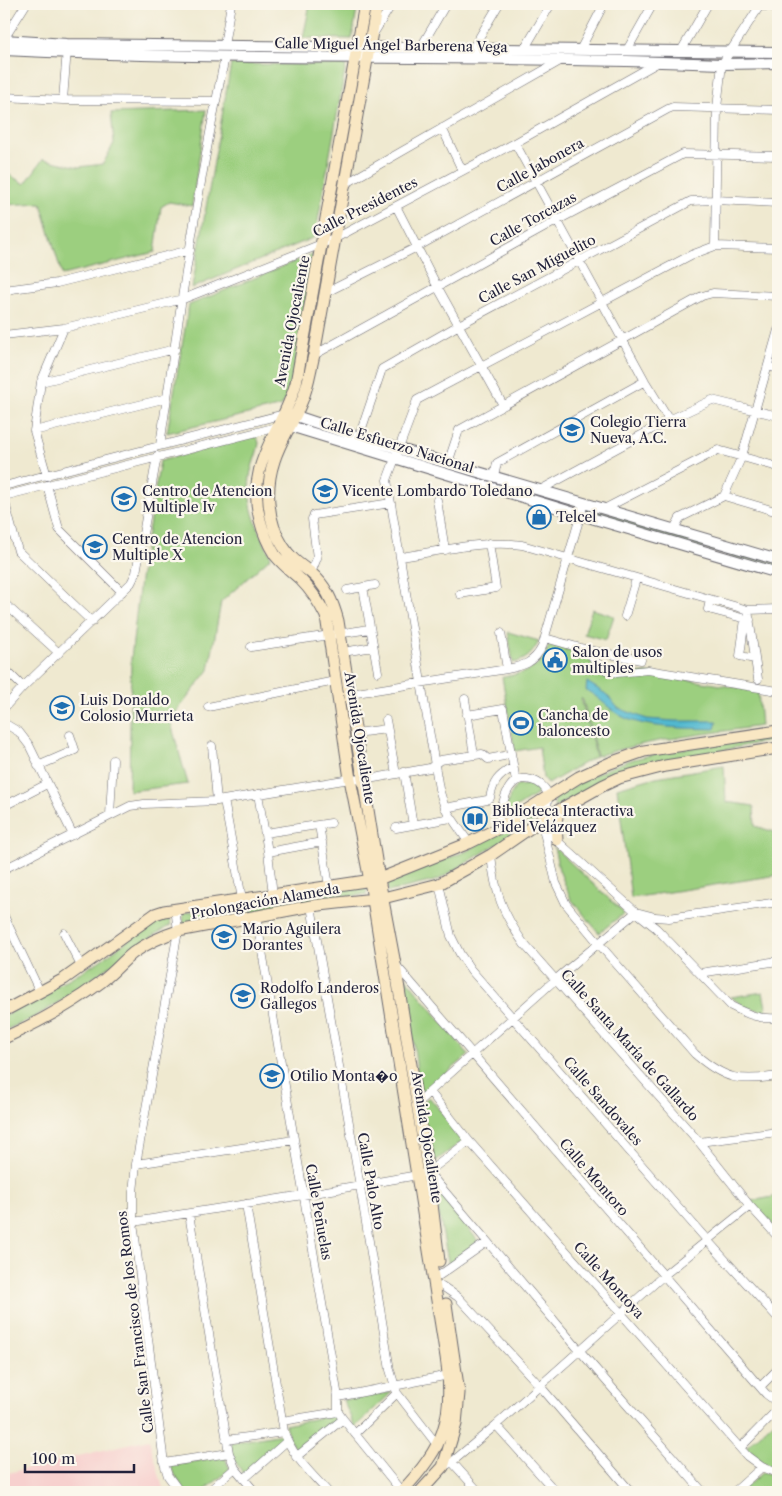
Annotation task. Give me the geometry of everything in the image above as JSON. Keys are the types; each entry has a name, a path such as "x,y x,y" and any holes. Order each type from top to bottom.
{"main road":[{"name":"Avenida Ojocaliente","path":"365,4 322,244 291,400 290,426 273,462 269,490 269,508 281,543 288,554 294,561 311,573 328,593 334,605 335,681 350,779 375,880"},
{"name":"Avenida Ojocaliente","path":"377,4 314,355 302,400 290,415 276,427 263,458 257,482 257,507 264,532 274,553 286,568 300,579 319,600 343,652 350,694 375,880 460,1393 448,1464 420,1492"},
{"name":"Prolongación Alameda","path":"4,1010 40,992 82,966 155,914 175,908 375,880 469,844 497,829 579,777 610,763 644,752 778,731"},
{"name":"Prolongación Alameda","path":"4,1038 32,1025 85,993 148,943 178,931 311,906 378,899 439,884 543,824 558,811 602,786 639,772 778,748"},
{"path":"557,840 556,823 558,811"},
{"name":"Avenida Ojocaliente","path":"378,899 395,964 417,1102 423,1173 450,1392 444,1432 438,1446 424,1468 402,1492"}],"street":[{"path":"4,40 26,4"},
{"path":"224,45 231,4"},
{"path":"370,47 392,4"},
{"path":"422,47 446,4"},
{"path":"473,48 499,4"},
{"path":"525,48 551,4"},
{"path":"580,50 604,4"},
{"path":"627,50 654,4"},
{"path":"681,51 708,4"},
{"path":"715,246 717,108 722,64 761,5 778,7"},
{"name":"Calle Miguel Ángel Barberena Vega","path":"4,40 67,49 226,57 355,52 370,47 778,52"},
{"name":"Calle Miguel Ángel Barberena Vega","path":"4,50 224,45 355,52"},
{"name":"Calle Miguel Ángel Barberena Vega","path":"370,47 560,61 722,64 778,63"},
{"path":"63,100 67,49"},
{"path":"160,445 190,250 216,102 226,57"},
{"path":"345,184 560,61"},
{"name":"Calle Presidentes","path":"4,335 64,328 183,300 334,239 515,143 659,62"},
{"path":"4,97 63,100 216,102"},
{"name":"Calle Jabonera","path":"325,293 417,247 672,107 778,110"},
{"path":"442,128 462,170"},
{"path":"515,143 645,381 669,420"},
{"name":"Calle Torcazas","path":"314,355 558,220 683,154 778,156"},
{"name":"Calle San Miguelito","path":"359,438 382,370 458,325 691,201 715,200 778,203"},
{"path":"396,206 437,286 503,405"},
{"path":"469,844 445,808 439,789 387,480 417,400 691,255 715,246 778,248"},
{"path":"4,290 57,283 190,250"},
{"path":"448,463 459,430 702,296 713,293 778,296"},
{"path":"46,476 34,431 41,382 64,328"},
{"path":"674,529 680,518 724,496 742,456 778,330"},
{"path":"41,382 175,350"},
{"path":"768,366 778,369"},
{"path":"494,477 497,463 645,381"},
{"path":"34,431 167,398"},
{"path":"540,490 669,420 712,400 756,409 778,416"},
{"path":"4,486 160,445 290,415"},
{"name":"Calle Esfuerzo Nacional","path":"290,415 359,438 397,454 448,463 778,560"},
{"name":"Calle Esfuerzo Nacional","path":"4,497 157,456 276,427 290,426 397,454 581,515 778,573"},
{"path":"604,508 718,450 778,467"},
{"path":"4,708 23,687 131,583 136,574 157,456"},
{"path":"47,485 59,529 122,592"},
{"path":"724,496 778,512"},
{"path":"4,497 18,551 92,622"},
{"path":"437,500 445,550"},
{"path":"311,573 317,558 312,519 314,516 391,503"},
{"path":"350,694 529,664 537,656 545,638 584,503"},
{"path":"401,557 490,543 522,545 748,610 778,609"},
{"path":"460,594 496,588 490,543"},
{"path":"625,616 636,579"},
{"path":"347,590 375,585"},
{"path":"363,587 378,672"},
{"path":"710,600 708,610 748,619"},
{"path":"4,603 59,653"},
{"path":"748,610 758,679"},
{"path":"748,619 740,656 755,659"},
{"path":"251,647 370,629"},
{"path":"501,634 506,669"},
{"path":"545,638 588,650 641,660"},
{"path":"343,652 374,647"},
{"path":"588,650 596,662 606,670 617,673 648,670 778,691"},
{"path":"4,668 23,687"},
{"path":"208,707 335,681"},
{"path":"465,699 474,755"},
{"path":"467,715 503,709 512,768 516,781"},
{"path":"386,720 413,825"},
{"path":"4,723 19,732 29,745 73,835"},
{"path":"356,733 388,729"},
{"path":"38,766 75,750 70,735"},
{"path":"212,746 213,764 220,800 242,899"},
{"path":"4,869 130,806 220,800 350,779 363,780 430,768 440,760 482,754 488,759 504,756"},
{"path":"110,815 113,760"},
{"path":"445,808 487,800 490,798 496,779 512,768"},
{"path":"497,829 505,796 509,787 516,781 527,779 545,788 548,796 543,824 554,874 560,893 576,917 695,1054 710,1067 731,1077 752,1080 778,1076"},
{"path":"4,806 47,784"},
{"path":"258,794 266,833 273,895"},
{"path":"396,828 451,818"},
{"path":"266,833 331,823"},
{"path":"543,824 557,840 656,928 731,1006 758,1018 778,1018"},
{"path":"319,825 329,886"},
{"path":"268,852 322,842"},
{"name":"Calle Santa María de Gallardo","path":"490,855 494,881 507,919 524,944 699,1142 750,1206 778,1237"},
{"name":"Calle Sandovales","path":"439,884 451,936 460,954 472,970 707,1240 778,1318"},
{"path":"636,912 655,918 669,918 778,902"},
{"name":"Calle Palo Alto","path":"311,906 390,1370 396,1390 438,1446"},
{"name":"Calle San Francisco de los Romos","path":"175,908 178,931 136,1164 133,1192 133,1222 164,1463 168,1476 180,1492"},
{"path":"417,1102 555,980 636,912"},
{"path":"4,916 40,992"},
{"name":"Calle Peñuelas","path":"256,916 338,1398 338,1412"},
{"path":"64,932 82,966"},
{"path":"700,973 778,961"},
{"name":"Calle Montoro","path":"395,964 663,1276 766,1394 778,1403"},
{"name":"Calle Montoya","path":"430,1092 469,1141 747,1456 762,1467 778,1474"},
{"path":"699,1142 778,1132"},
{"path":"136,1164 294,1140"},
{"path":"133,1222 360,1186 423,1173 469,1141"},
{"path":"423,1173 487,1242 580,1352 703,1492"},
{"path":"246,1204 284,1432 296,1457 328,1492"},
{"path":"478,1492 448,1464 580,1352 663,1276 750,1206"},
{"path":"189,1214 229,1453 235,1468 255,1492"},
{"path":"487,1242 441,1281 540,1386 631,1492"},
{"path":"761,1386 778,1369"},
{"path":"338,1398 396,1390 449,1375"},
{"path":"355,1434 396,1390"},
{"path":"741,1447 778,1409"},
{"path":"282,1422 338,1412 402,1492"},
{"path":"296,1457 343,1419"},
{"path":"496,1425 556,1492"},
{"path":"226,1440 284,1432"},
{"path":"244,1480 287,1441"},
{"path":"164,1463 229,1453"},
{"path":"734,1492 762,1467"},
{"path":"208,1492 235,1468"}],"shaded area":[{"path":"149,1439 164,1492 4,1492 4,1474"}],"green space":[{"path":"310,4 358,4 352,39 303,38"},
{"path":"231,64 346,65 315,237 192,288"},
{"path":"206,110 192,206 169,202 161,207 155,252 62,275 41,203 4,205 4,172 25,184 43,159 79,167 103,164 114,143 111,113"},
{"path":"313,254 292,383 282,406 167,433 189,305"},
{"path":"253,436 257,437 259,443 251,473 250,498 254,518 271,557 221,602 209,670 170,720 188,784 129,791 131,659 140,580 160,461"},
{"path":"587,507 778,563 778,570 585,514"},
{"path":"592,609 614,616 606,640 584,634"},
{"path":"508,632 539,641 529,655 513,663"},
{"path":"549,645 586,654 592,664 601,672 615,676 647,673 758,691 761,726 658,741 597,756 581,698 596,756 548,784 543,778 539,747 515,751 502,677 525,672 537,665"},
{"path":"778,736 778,739 636,768 612,776 554,808 555,797 593,775 624,762 670,751"},
{"path":"724,766 726,802 754,806 755,826 778,833 778,875 631,898 617,788 656,777"},
{"path":"531,784 542,791 509,812 505,811 516,786"},
{"path":"532,813 536,819 533,822 438,880 388,892 386,882 467,851"},
{"path":"554,847 624,913 599,933 571,899 559,870"},
{"path":"366,885 367,894 184,924 183,913"},
{"path":"168,917 171,925 53,1005 28,1020 4,1030 4,1016 98,962 152,923"},
{"path":"405,977 469,1055 420,1095"},
{"path":"763,992 767,1012 745,1007 731,997"},
{"path":"429,1097 464,1140 430,1165 421,1104"},
{"path":"433,1183 478,1241 449,1266"},
{"path":"778,1196 778,1231 751,1201"},
{"path":"392,1392 355,1427 343,1400"},
{"path":"337,1414 340,1419 297,1452 289,1439 285,1425"},
{"path":"778,1418 778,1469 760,1461 746,1447"},
{"path":"282,1434 284,1440 244,1475 234,1459 230,1443"},
{"path":"224,1456 230,1469 203,1492 185,1492 170,1466"},
{"path":"763,1472 778,1477 778,1492 740,1492"}],"water":[{"path":"587,682 606,694 618,708 647,719 717,721 715,729 654,726 631,720 621,716 586,690"}],"place":[{"name":"Colegio Tierra Nueva, A.C.","path":"572,430"},
{"name":"Vicente Lombardo Toledano","path":"325,491"},
{"name":"Centro de Atencion Multiple Iv","path":"124,499"},
{"name":"Telcel","path":"539,517"},
{"name":"Centro de Atencion Multiple X","path":"95,547"},
{"name":"Salon de usos multiples","path":"555,660"},
{"name":"Luis Donaldo Colosio Murrieta","path":"62,708"},
{"name":"Cancha de baloncesto","path":"521,723"},
{"name":"Biblioteca Interactiva Fidel Velázquez","path":"475,819"},
{"name":"Mario Aguilera Dorantes","path":"224,937"},
{"name":"Rodolfo Landeros Gallegos","path":"243,996"},
{"name":"Otilio Monta�o","path":"272,1076"}]}
